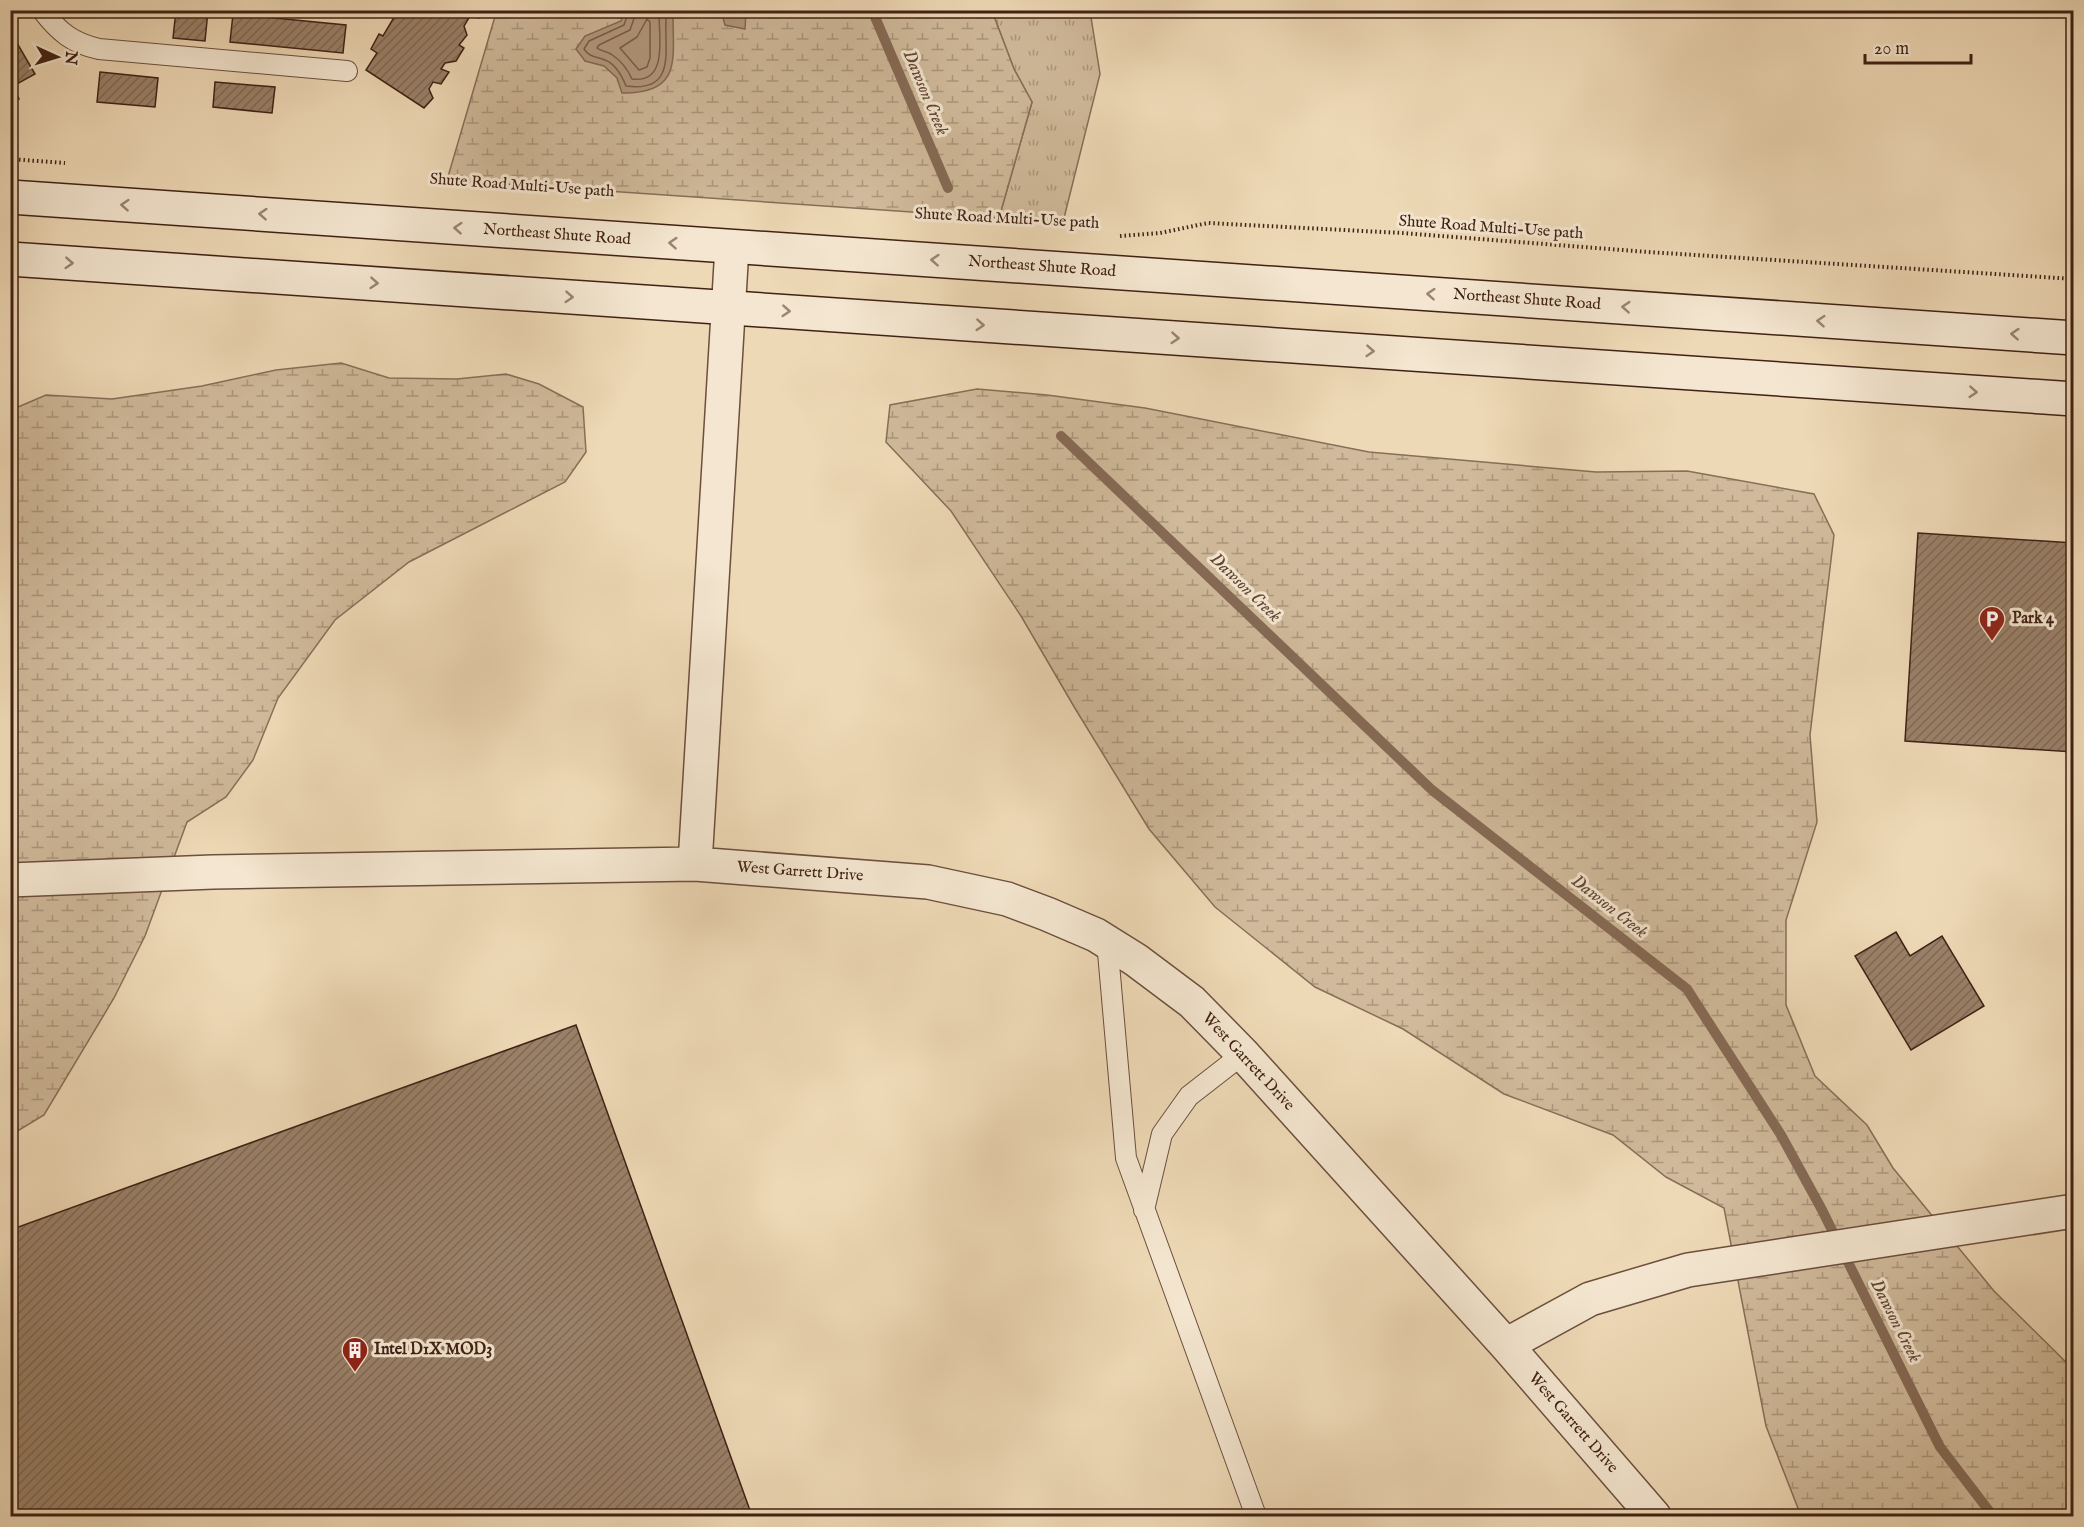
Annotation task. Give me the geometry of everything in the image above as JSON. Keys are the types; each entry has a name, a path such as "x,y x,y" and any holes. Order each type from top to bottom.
{"main road":[{"name":"Northeast Shute Road","path":"10,197 2073,338"},
{"path":"695,864 732,247"},
{"path":"10,259 2073,399"},
{"name":"West Garrett Drive","path":"10,880 213,872 695,864 928,882 1007,899 1047,914 1107,941 1191,1002 1243,1054 1506,1345 1654,1516"},
{"path":"1506,1345 1590,1299 1688,1270 2073,1211"}],"lane":[{"path":"42,10 57,29 81,45 99,49 347,71"},
{"path":"1107,941 1126,1158 1256,1516"},
{"path":"1144,1210 1162,1134 1189,1096 1243,1054"}],"path":[{"path":"10,159 70,163"},
{"name":"Shute Road Multi-Use path","path":"1118,236 1160,233 1208,223 1402,233 1648,252 2073,279"}],"green space":[{"path":"500,11 992,11 1014,69 1032,102 999,218 447,180 496,13"},
{"path":"992,11 1090,11 1100,74 1063,222 999,218 1032,102 1014,69"},
{"path":"341,363 389,378 457,379 506,374 539,384 583,407 586,452 565,482 409,562 335,620 278,698 253,760 226,797 187,822 145,936 114,998 44,1115 11,1135 11,410 46,395 112,399 202,386 276,370"},
{"path":"977,389 1047,395 1145,408 1369,452 1596,472 1687,471 1814,494 1834,535 1810,735 1817,822 1786,920 1786,1005 1815,1076 1867,1125 1893,1168 1994,1291 2073,1369 2073,1516 1801,1516 1766,1426 1724,1208 1666,1177 1613,1135 1504,1094 1403,1029 1315,987 1215,907 1149,829 1021,616 951,511 886,442 890,405"}],"water":[{"path":"624,11 675,11 673,14 673,59 670,71 665,81 655,88 641,92 622,93 617,78 604,66 585,61 576,49 585,36 621,21"},
{"path":"721,11 746,11 745,29 725,25"}],"building":[{"path":"176,10 208,11 205,41 173,38"},
{"path":"394,10 484,10 479,18 470,16 464,26 467,35 459,45 464,48 456,61 445,63 441,69 449,72 441,84 433,82 429,89 433,98 424,108 366,70 377,53 371,49 379,34 383,36 396,14"},
{"path":"233,14 346,25 343,53 230,42"},
{"path":"10,31 35,74 13,86 19,99 10,104"},
{"path":"100,72 158,78 155,107 97,102"},
{"path":"215,82 275,87 272,113 213,107"},
{"name":"Park 4","path":"1918,533 2074,543 2074,752 1905,741"},
{"path":"1896,932 1910,956 1942,936 1984,1006 1911,1050 1855,956"},
{"name":"Intel D1X MOD3","path":"576,1025 752,1516 10,1516 10,1230"}],"waterway":[{"name":"Dawson Creek","path":"872,10 948,188"},
{"name":"Dawson Creek","path":"1061,436 1432,790 1687,989 1781,1135 1821,1208 1940,1447 1993,1516"}],"place":[{"name":"Park 4","path":"1992,642"},
{"name":"Intel D1X MOD3","path":"355,1373"}]}
